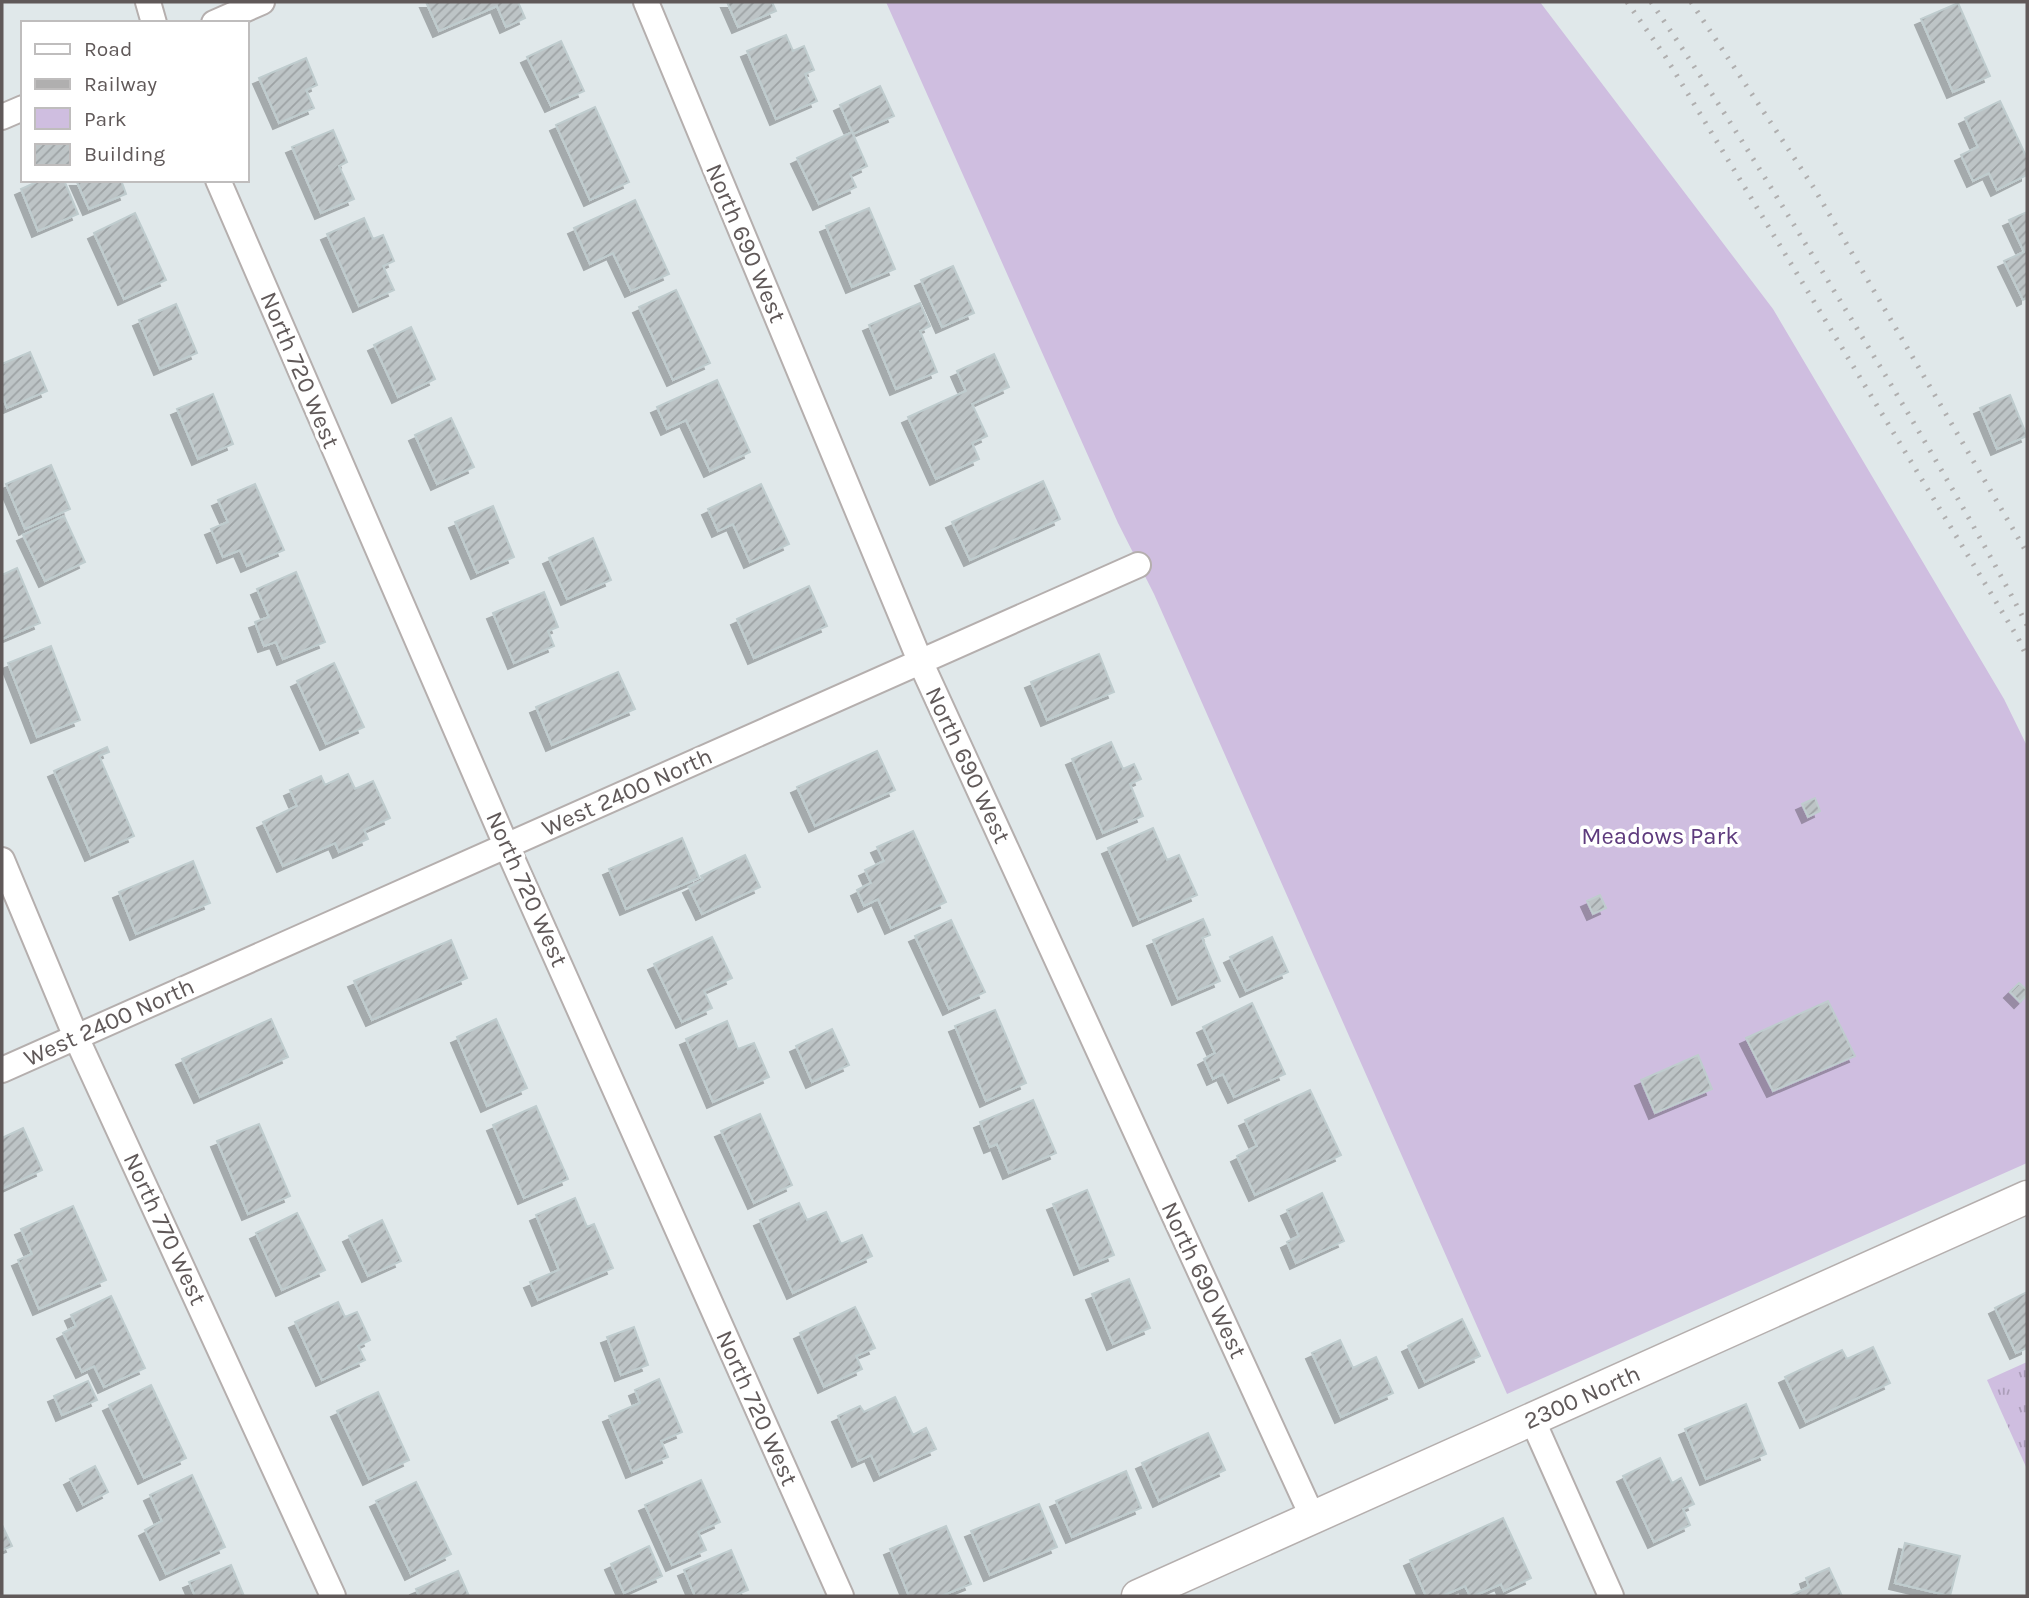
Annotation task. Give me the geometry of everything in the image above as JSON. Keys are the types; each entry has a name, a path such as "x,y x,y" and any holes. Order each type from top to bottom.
{"street":[{"path":"148,2 153,21"},
{"path":"219,21 262,2"},
{"name":"North 690 West","path":"646,2 920,661 1313,1518"},
{"path":"2,117 21,109"},
{"name":"North 720 West","path":"219,182 506,845 841,1596"},
{"name":"West 2400 North","path":"2,1070 1138,565"},
{"name":"North 770 West","path":"2,860 76,1037 334,1596"},
{"name":"2300 North","path":"1138,1596 2027,1197"},
{"path":"1532,1419 1611,1596"}],"green space":[{"name":"Meadows Park","path":"886,2 1540,2 1773,309 2004,699 2027,746 2027,1163 1507,1394 1154,594 1118,523"},
{"path":"2027,1362 2027,1469 1987,1380"}],"building":[{"path":"426,2 518,2 525,18 506,27 497,6 439,31"},
{"path":"727,2 772,2 776,11 738,27"},
{"path":"1958,3 1990,76 1953,92 1921,19"},
{"path":"786,35 793,51 804,46 814,70 805,74 817,101 776,119 747,51"},
{"path":"561,41 584,91 551,106 527,57"},
{"path":"306,58 317,85 306,90 314,108 279,123 259,78"},
{"path":"880,86 894,116 853,134 840,105"},
{"path":"2000,101 2027,158 2027,175 1997,190 1989,173 1973,181 1961,155 1978,147 1965,118"},
{"path":"595,107 629,182 590,200 556,125"},
{"path":"333,130 347,162 339,166 354,199 321,213 292,147"},
{"path":"852,132 867,166 850,174 856,187 819,204 797,158"},
{"path":"37,182 65,182 78,214 38,231 21,189"},
{"path":"77,182 122,182 126,194 89,209"},
{"path":"635,200 669,274 631,291 613,253 590,264 574,228"},
{"path":"869,208 895,269 852,287 826,226"},
{"path":"2027,212 2027,298 2023,300 2004,261 2024,252 2009,220"},
{"path":"135,213 166,280 124,299 94,233"},
{"path":"364,218 373,239 383,235 394,261 383,266 394,290 359,306 327,234"},
{"path":"953,266 974,313 942,327 921,280"},
{"path":"676,290 710,363 673,380 639,307"},
{"path":"920,303 930,326 920,331 937,372 896,389 869,325"},
{"path":"176,304 197,353 160,369 139,320"},
{"path":"411,327 435,379 398,397 374,345"},
{"path":"30,352 47,391 7,408 2,395 2,364"},
{"path":"994,354 1009,387 972,404 987,436 972,443 979,459 936,479 908,417 966,391 957,371"},
{"path":"717,380 750,452 710,471 686,420 667,429 657,407"},
{"path":"213,394 233,444 198,459 177,409"},
{"path":"2010,395 2027,436 1997,449 1980,408"},
{"path":"451,418 474,467 437,484 415,435"},
{"path":"51,465 70,509 25,529 6,484"},
{"path":"1043,481 1060,519 970,560 952,522"},
{"path":"255,484 284,550 247,566 240,550 223,557 211,529 228,522 218,500"},
{"path":"761,484 789,544 750,562 733,524 718,531 708,509"},
{"path":"493,506 514,557 477,573 455,522"},
{"path":"64,516 85,562 45,581 23,535"},
{"path":"593,538 611,580 567,599 549,558"},
{"path":"17,568 40,623 2,639 2,575"},
{"path":"296,572 325,642 283,659 276,642 264,646 255,622 269,617 257,589"},
{"path":"809,586 827,626 754,658 737,619"},
{"path":"544,592 558,627 548,631 554,646 514,663 493,613"},
{"path":"51,646 80,720 37,737 8,663"},
{"path":"1099,654 1114,692 1047,720 1031,682"},
{"path":"334,663 364,727 326,744 297,681"},
{"path":"618,672 635,709 552,745 536,707"},
{"path":"1111,742 1123,769 1134,764 1141,779 1130,784 1143,816 1103,833 1072,759"},
{"path":"107,747 109,752 99,756 134,836 91,855 54,771"},
{"path":"877,751 895,790 815,826 797,787"},
{"path":"348,774 355,789 373,781 390,818 364,830 368,839 339,852 335,843 283,866 263,822 297,806 290,790 321,776 325,785"},
{"path":"1815,798 1820,811 1808,817 1802,804"},
{"path":"1153,828 1167,860 1179,855 1197,895 1139,920 1108,848"},
{"path":"913,831 946,902 891,928 878,899 864,906 857,890 871,883 865,870 884,861 877,847"},
{"path":"682,838 699,878 626,909 609,869"},
{"path":"745,855 760,887 702,914 689,887 703,880 701,876"},
{"path":"193,861 210,903 136,934 119,892"},
{"path":"1600,895 1606,908 1593,914 1587,901"},
{"path":"1203,919 1210,935 1202,938 1220,981 1178,999 1153,940"},
{"path":"951,920 985,992 949,1009 915,936"},
{"path":"712,937 732,978 704,991 712,1008 682,1022 654,964"},
{"path":"1272,937 1288,972 1246,991 1230,957"},
{"path":"451,940 467,978 372,1020 354,981"},
{"path":"2019,983 2027,990 2027,995 2020,1002 2010,992"},
{"path":"1828,1001 1855,1056 1773,1091 1746,1038"},
{"path":"1252,1003 1285,1074 1234,1097 1223,1074 1213,1079 1204,1059 1215,1053 1203,1027"},
{"path":"995,1010 1026,1083 986,1101 955,1026"},
{"path":"271,1019 288,1057 200,1097 182,1059"},
{"path":"496,1019 527,1088 487,1106 457,1037"},
{"path":"727,1021 738,1049 754,1043 769,1077 713,1102 686,1039"},
{"path":"832,1029 849,1065 812,1082 796,1046"},
{"path":"1698,1055 1712,1089 1655,1113 1641,1080"},
{"path":"1310,1090 1341,1155 1255,1195 1237,1156 1257,1146 1245,1120"},
{"path":"1033,1100 1056,1153 1009,1173 997,1144 990,1147 980,1122"},
{"path":"536,1106 568,1179 524,1198 493,1125"},
{"path":"760,1114 792,1185 754,1203 721,1131"},
{"path":"259,1124 290,1196 248,1214 217,1141"},
{"path":"23,1128 42,1170 2,1189 2,1138"},
{"path":"1087,1190 1114,1255 1080,1269 1053,1204"},
{"path":"1322,1193 1344,1241 1296,1263 1287,1242 1299,1236 1287,1210"},
{"path":"575,1198 587,1227 594,1224 613,1268 538,1300 530,1282 559,1270 536,1215"},
{"path":"799,1203 807,1220 826,1212 841,1244 862,1235 872,1256 793,1293 760,1220"},
{"path":"73,1206 106,1280 39,1309 18,1260 32,1254 21,1229"},
{"path":"297,1213 325,1270 282,1290 256,1233"},
{"path":"382,1220 401,1261 368,1276 349,1236"},
{"path":"1129,1279 1150,1328 1113,1344 1092,1294"},
{"path":"2027,1292 2027,1348 2016,1353 1995,1308"},
{"path":"111,1296 145,1368 104,1387 94,1366 82,1372 63,1333 76,1326 71,1315"},
{"path":"338,1302 345,1317 357,1312 370,1340 358,1346 365,1360 322,1380 295,1322"},
{"path":"855,1307 875,1348 856,1356 862,1369 824,1387 800,1333"},
{"path":"1462,1319 1480,1356 1425,1382 1408,1346"},
{"path":"634,1327 648,1365 621,1375 607,1337"},
{"path":"1340,1340 1353,1368 1376,1357 1393,1393 1341,1417 1312,1353"},
{"path":"1873,1347 1890,1383 1806,1422 1785,1377 1842,1350 1847,1359"},
{"path":"659,1379 682,1432 661,1441 668,1457 632,1472 609,1416 640,1403 635,1390"},
{"path":"88,1381 97,1400 62,1415 54,1396"},
{"path":"151,1385 186,1458 144,1478 109,1405"},
{"path":"378,1392 409,1460 369,1479 337,1411"},
{"path":"895,1397 913,1435 926,1428 936,1449 880,1475 871,1455 858,1461 838,1416 860,1406 864,1412"},
{"path":"1746,1404 1766,1454 1706,1479 1685,1429"},
{"path":"1208,1433 1225,1470 1159,1501 1142,1463"},
{"path":"1660,1458 1672,1483 1681,1478 1694,1504 1683,1509 1690,1525 1654,1542 1623,1476"},
{"path":"95,1466 108,1492 83,1505 70,1479"},
{"path":"1126,1471 1141,1508 1072,1537 1056,1501"},
{"path":"192,1475 225,1547 166,1574 145,1530 162,1521 150,1495"},
{"path":"701,1480 720,1522 698,1532 706,1550 672,1565 645,1505"},
{"path":"416,1482 451,1554 411,1574 376,1501"},
{"path":"1039,1504 1057,1547 990,1575 971,1531"},
{"path":"1503,1518 1531,1578 1504,1591 1501,1584 1470,1596 1465,1586 1442,1596 1426,1596 1410,1560"},
{"path":"2,1525 12,1546 2,1550"},
{"path":"946,1526 971,1584 941,1596 909,1596 890,1549"},
{"path":"1905,1543 1960,1556 1950,1596 1895,1583"},
{"path":"649,1546 662,1576 624,1593 611,1564"},
{"path":"731,1550 748,1590 733,1596 695,1596 684,1570"},
{"path":"231,1565 244,1596 195,1596 189,1582"},
{"path":"1829,1568 1842,1596 1790,1596 1809,1587 1806,1578"},
{"path":"458,1571 469,1596 419,1596 416,1589"}],"railway":[{"path":"1627,2 1665,56 2027,657"},
{"path":"1651,2 1745,146 1885,375 1958,499 2027,625"},
{"path":"1691,2 1814,188 2027,553"}]}
